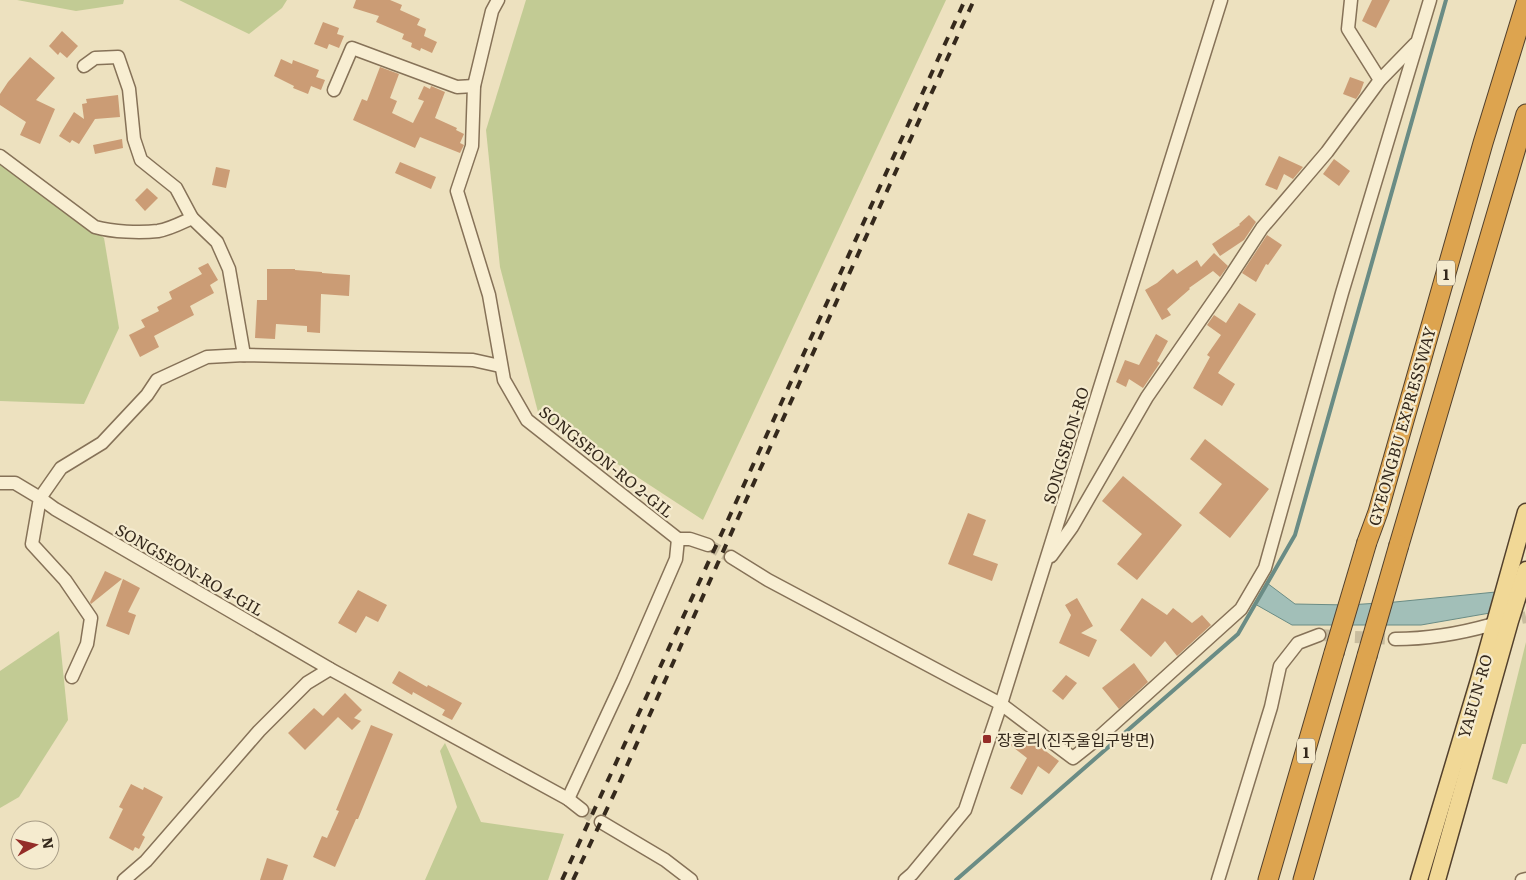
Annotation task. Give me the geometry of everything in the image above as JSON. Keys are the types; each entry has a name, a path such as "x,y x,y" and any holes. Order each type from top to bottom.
{"highway":[{"name":"GYEONGBU EXPRESSWAY","path":"1268,880 1380,502 1483,143 1526,3"},
{"name":"GYEONGBU EXPRESSWAY","path":"1303,880 1526,114"}],"main road":[{"name":"YAEUN-RO","path":"1419,880 1479,680 1526,512"},
{"name":"YAEUN-RO","path":"1437,880 1526,570"}],"street":[{"name":"SONGSEON-RO 2-GIL","path":"498,0 492,10 474,86 472,146 457,190 489,294 500,366 504,380 527,420 678,539 690,539 708,545"},
{"name":"SONGSEON-RO","path":"904,880 912,874 965,810 1001,704 1221,0"},
{"path":"1351,0 1348,28 1380,80"},
{"path":"731,557 768,580 1001,704 1073,758 1097,739 1241,609 1265,568 1342,293 1430,0"},
{"path":"1044,565 1072,527 1147,397 1262,228 1327,152 1380,80 1417,42"},
{"path":"334,90 352,48 457,87 474,86"},
{"path":"84,66 95,58 118,57 129,89 134,139 141,160 176,188 192,218 217,242 228,270 244,355"},
{"path":"0,156 95,227 109,231 159,231 177,226 192,218"},
{"path":"72,677 87,644 91,618 65,580 32,544 40,498 61,468 102,444 147,395 157,380 207,357 244,355 473,360 500,366"},
{"name":"SONGSEON-RO 4-GIL","path":"0,483 15,483 40,498 55,510 330,669 568,799 582,810"},
{"path":"568,799 676,559 678,539"},
{"path":"1395,639 1415,639 1462,633 1490,625"},
{"path":"1218,880 1271,707 1280,666 1298,643 1319,635"},
{"path":"124,880 146,860 259,731 307,683 330,669"},
{"path":"600,822 665,860 691,880"},
{"path":"1522,880 1526,879"}],"green space":[{"path":"17,0 124,0 123,4 76,11"},
{"path":"179,0 287,0 282,8 249,34"},
{"path":"526,0 946,0 703,520 538,412 500,267 486,130"},
{"path":"0,159 104,238 119,328 84,404 0,401"},
{"path":"59,631 68,720 19,797 0,808 0,671"},
{"path":"1526,642 1526,744 1522,744 1507,784 1492,779"},
{"path":"445,743 481,822 564,834 548,880 425,880 457,807 440,751"}],"water":[{"path":"1267,583 1295,604 1348,605 1395,602 1526,589 1526,602 1490,613 1421,625 1292,625 1255,604"}],"building":[{"path":"356,0 390,0 402,5 400,10 420,19 417,25 426,29 424,36 437,42 432,53 421,48 420,51 411,47 412,43 402,39 404,34 376,22 379,16 353,8"},
{"path":"1372,0 1390,0 1376,28 1362,21"},
{"path":"323,22 339,28 337,34 344,36 339,48 329,44 327,49 314,44"},
{"path":"62,31 78,46 67,58 60,52 58,55 49,46"},
{"path":"30,57 55,78 36,100 55,109 40,144 20,135 26,122 0,105 0,94"},
{"path":"281,59 292,64 293,60 319,70 316,77 325,80 321,90 311,86 308,94 293,88 294,86 274,76"},
{"path":"380,67 399,74 390,98 397,101 392,113 413,123 424,101 418,99 424,86 430,89 431,86 445,92 435,118 457,128 456,130 464,134 460,143 464,145 460,153 420,137 415,148 353,120 362,99 367,101"},
{"path":"1350,77 1364,82 1356,99 1343,94"},
{"path":"118,95 120,117 95,119 79,144 72,140 70,143 59,136 74,112 84,119 82,104 87,103 86,99"},
{"path":"122,139 123,148 95,154 93,145"},
{"path":"1279,156 1303,167 1293,179 1284,174 1277,190 1265,185"},
{"path":"1334,159 1350,171 1339,186 1323,174"},
{"path":"400,162 436,177 431,189 395,173"},
{"path":"216,167 230,170 226,188 212,185"},
{"path":"147,188 158,198 145,211 135,200"},
{"path":"1249,215 1256,222 1244,240 1220,256 1212,244 1240,225"},
{"path":"1267,235 1282,245 1268,265 1266,264 1256,282 1242,273"},
{"path":"1214,253 1228,266 1220,277 1213,271 1189,288 1167,309 1171,315 1162,320 1145,290 1157,283 1173,269 1177,274 1197,260 1201,267"},
{"path":"208,263 218,280 210,285 214,293 190,306 194,315 154,336 159,347 140,357 129,335 145,327 141,320 159,311 157,307 172,299 169,292 202,274 198,268"},
{"path":"267,269 295,269 350,275 349,296 321,294 320,333 307,332 307,326 276,324 275,339 255,338 257,300 267,300"},
{"path":"1239,303 1256,314 1218,373 1235,384 1222,406 1193,388 1210,357 1207,355 1221,335 1207,325 1214,315 1226,323"},
{"path":"1156,334 1168,341 1157,361 1160,363 1143,388 1129,379 1126,387 1116,382 1125,360 1139,365"},
{"path":"1205,439 1269,489 1230,538 1199,513 1222,484 1190,459"},
{"path":"1123,476 1182,525 1137,580 1117,564 1142,534 1102,501"},
{"path":"968,513 986,520 973,555 998,564 992,581 948,564"},
{"path":"105,571 122,579 91,604 90,602"},
{"path":"123,579 140,588 128,612 136,615 129,635 106,626"},
{"path":"358,590 387,605 378,622 366,616 356,633 338,623"},
{"path":"1077,598 1093,626 1081,633 1097,640 1089,657 1059,643 1071,615 1065,605"},
{"path":"1142,598 1167,615 1173,608 1192,623 1202,615 1211,625 1177,656 1165,641 1151,657 1120,630"},
{"path":"1134,663 1148,682 1119,709 1102,688"},
{"path":"399,671 427,687 428,685 462,703 452,720 442,715 445,710 413,692 412,695 392,683"},
{"path":"1066,675 1077,683 1063,700 1052,691"},
{"path":"345,693 362,710 354,718 361,721 352,730 338,717 305,750 288,733 314,708 323,716"},
{"path":"371,725 393,734 358,819 356,819 335,867 313,857 322,836 327,838 339,811 336,810"},
{"path":"1020,732 1059,761 1049,774 1038,766 1022,795 1010,788 1027,758 1010,745"},
{"path":"131,784 143,790 144,787 163,797 142,835 145,837 139,849 135,847 133,851 109,838 123,809 119,807"},
{"path":"267,858 288,865 283,880 260,880"}],"waterway":[{"path":"956,880 1238,634 1295,535 1446,0"}],"tunnel":[{"path":"708,545 731,557"},
{"path":"1504,622 1526,617"},
{"path":"1319,635 1395,639"},
{"path":"582,810 601,822"}],"railway":[{"path":"562,880 965,0"},
{"path":"573,880 616,790 974,0"}],"place":[{"name":"장흥리(진주울입구방면)","path":"987,739"}]}
